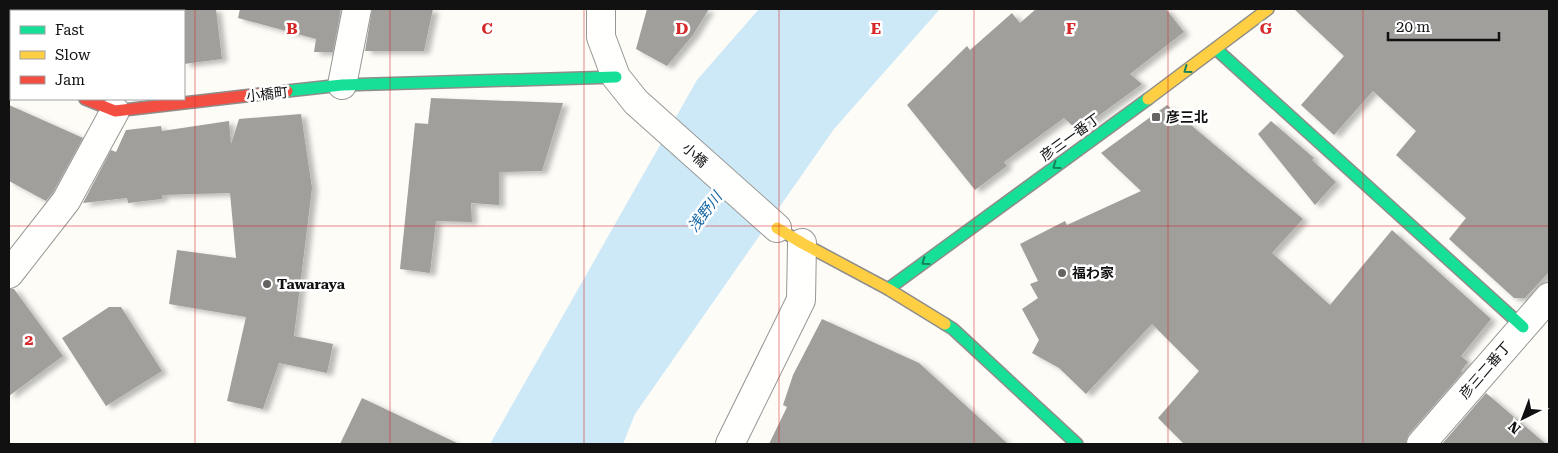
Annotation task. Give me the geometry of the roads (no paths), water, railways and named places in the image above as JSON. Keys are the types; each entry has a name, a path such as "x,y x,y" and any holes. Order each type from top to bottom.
{"street":[{"path":"342,85 356,9"},
{"name":"小橋","path":"601,9 601,37 616,77 636,102 777,228"},
{"name":"彦三一番丁","path":"888,288 1268,9"},
{"path":"1216,49 1540,312"},
{"name":"小橋町","path":"115,111 342,85 616,77"},
{"path":"9,274 66,201 115,111 87,100"},
{"path":"777,228 888,288 953,329 1078,444"},
{"path":"730,444 801,300 802,243"},
{"name":"彦三二番丁","path":"1421,444 1540,312"}],"water":[{"name":"浅野川","path":"759,9 940,9 834,129 635,414 623,444 490,444 697,80"}],"place":[{"name":"彦三北","path":"1156,117"},
{"name":"福わ家","path":"1062,273"},
{"name":"Tawaraya","path":"267,284"}]}
